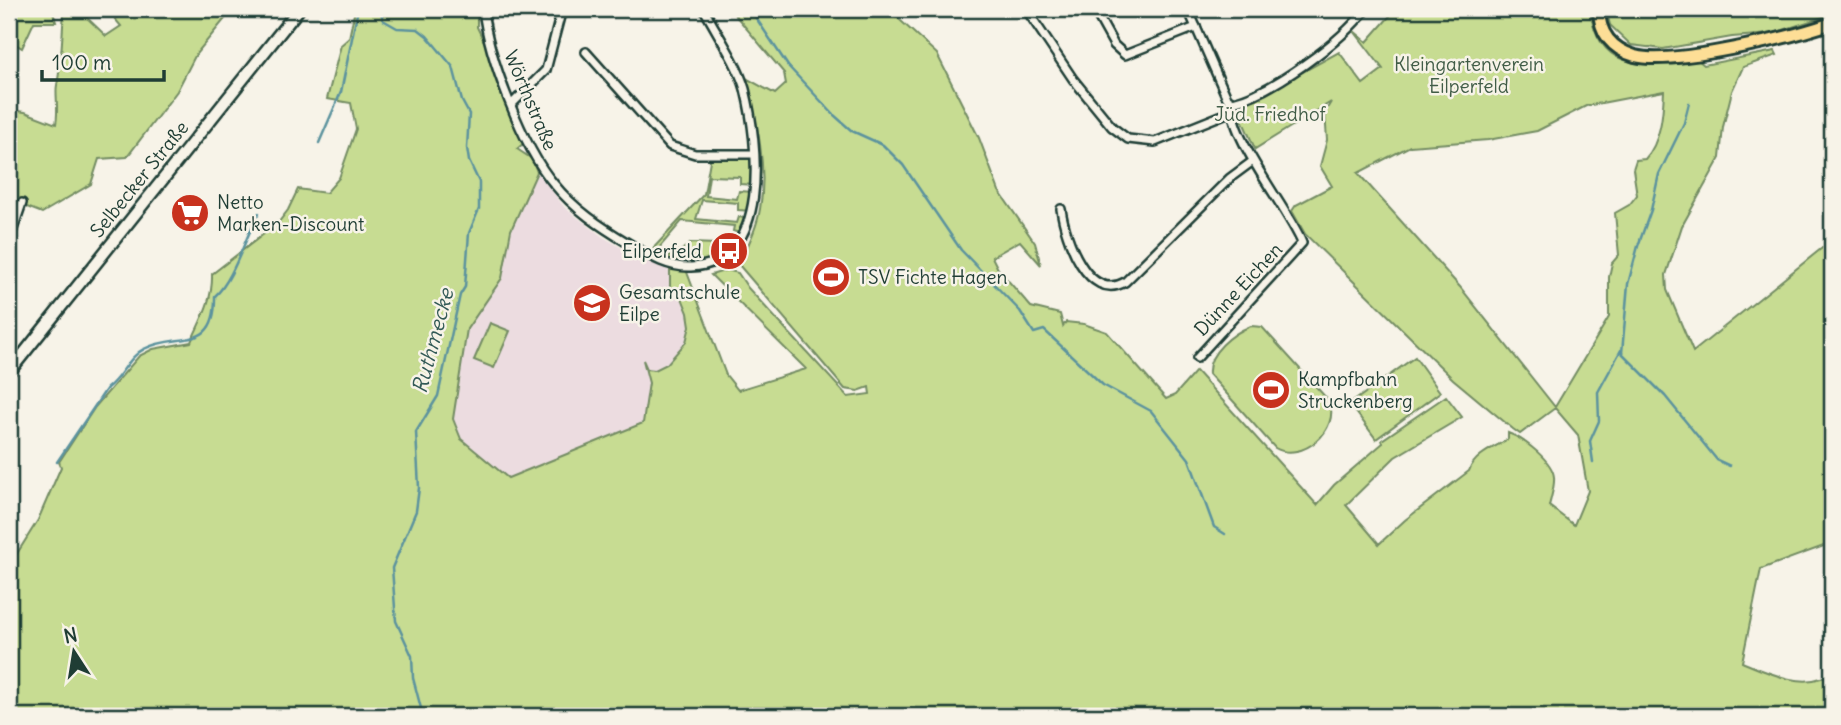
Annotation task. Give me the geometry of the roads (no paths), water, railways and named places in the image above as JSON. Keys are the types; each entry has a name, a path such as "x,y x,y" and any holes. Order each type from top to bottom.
{"main road":[{"name":"Selbecker Straße","path":"9,372 299,9"},
{"path":"1599,9 1600,26 1613,45 1643,57 1731,48 1776,40 1832,23"}],"street":[{"name":"Wörthstraße","path":"483,9 490,44 512,104 531,151 554,185 594,223 655,259 678,266 700,266 717,260 733,247 743,234 754,200 754,155 744,86 704,9"},
{"path":"512,104 546,70 562,9"},
{"path":"1026,9 1073,79 1112,127 1128,139 1155,142 1230,112"},
{"path":"1094,9 1114,45 1125,55 1196,27"},
{"path":"1188,9 1227,98 1233,102"},
{"path":"1060,209 1087,275 1098,285 1109,288 1125,282 1230,178 1254,161 1230,112 1233,102 1315,56 1349,28 1366,9"},
{"path":"586,52 670,146 695,154 754,155"},
{"name":"Dünne Eichen","path":"1197,358 1303,243 1254,161"},
{"path":"9,261 10,235 22,203"}],"waterway":[{"path":"319,143 341,92 358,9"},
{"name":"Ruthmecke","path":"380,9 383,20 397,28 418,29 427,36 453,67 462,101 469,114 467,148 469,161 479,182 479,209 469,233 465,287 460,295 438,396 416,432 419,488 416,511 392,568 396,621 412,656 413,678 423,716"},
{"path":"750,9 788,66 834,115 852,131 883,145 903,165 961,250 1020,311 1034,333 1044,330 1103,385 1151,411 1189,459 1214,527 1225,534"},
{"path":"1689,103 1684,123 1659,174 1651,210 1638,246 1628,284 1622,353 1665,396 1717,460 1730,466"},
{"path":"57,462 107,388 139,352 157,344 193,338 202,334 209,326 214,314 215,296 234,269 259,213"},
{"path":"1593,462 1590,441 1599,421 1598,392 1621,350"}],"place":[{"name":"Netto Marken-Discount","path":"190,213"},
{"name":"Eilperfeld","path":"729,251"},
{"name":"TSV Fichte Hagen","path":"831,277"},
{"name":"Gesamtschule Eilpe","path":"592,303"},
{"name":"Kampfbahn Struckenberg","path":"1271,390"}],"park label":[{"name":"Kleingartenverein Eilperfeld","path":"1469,75"},
{"name":"Jüd. Friedhof","path":"1270,114"}]}
